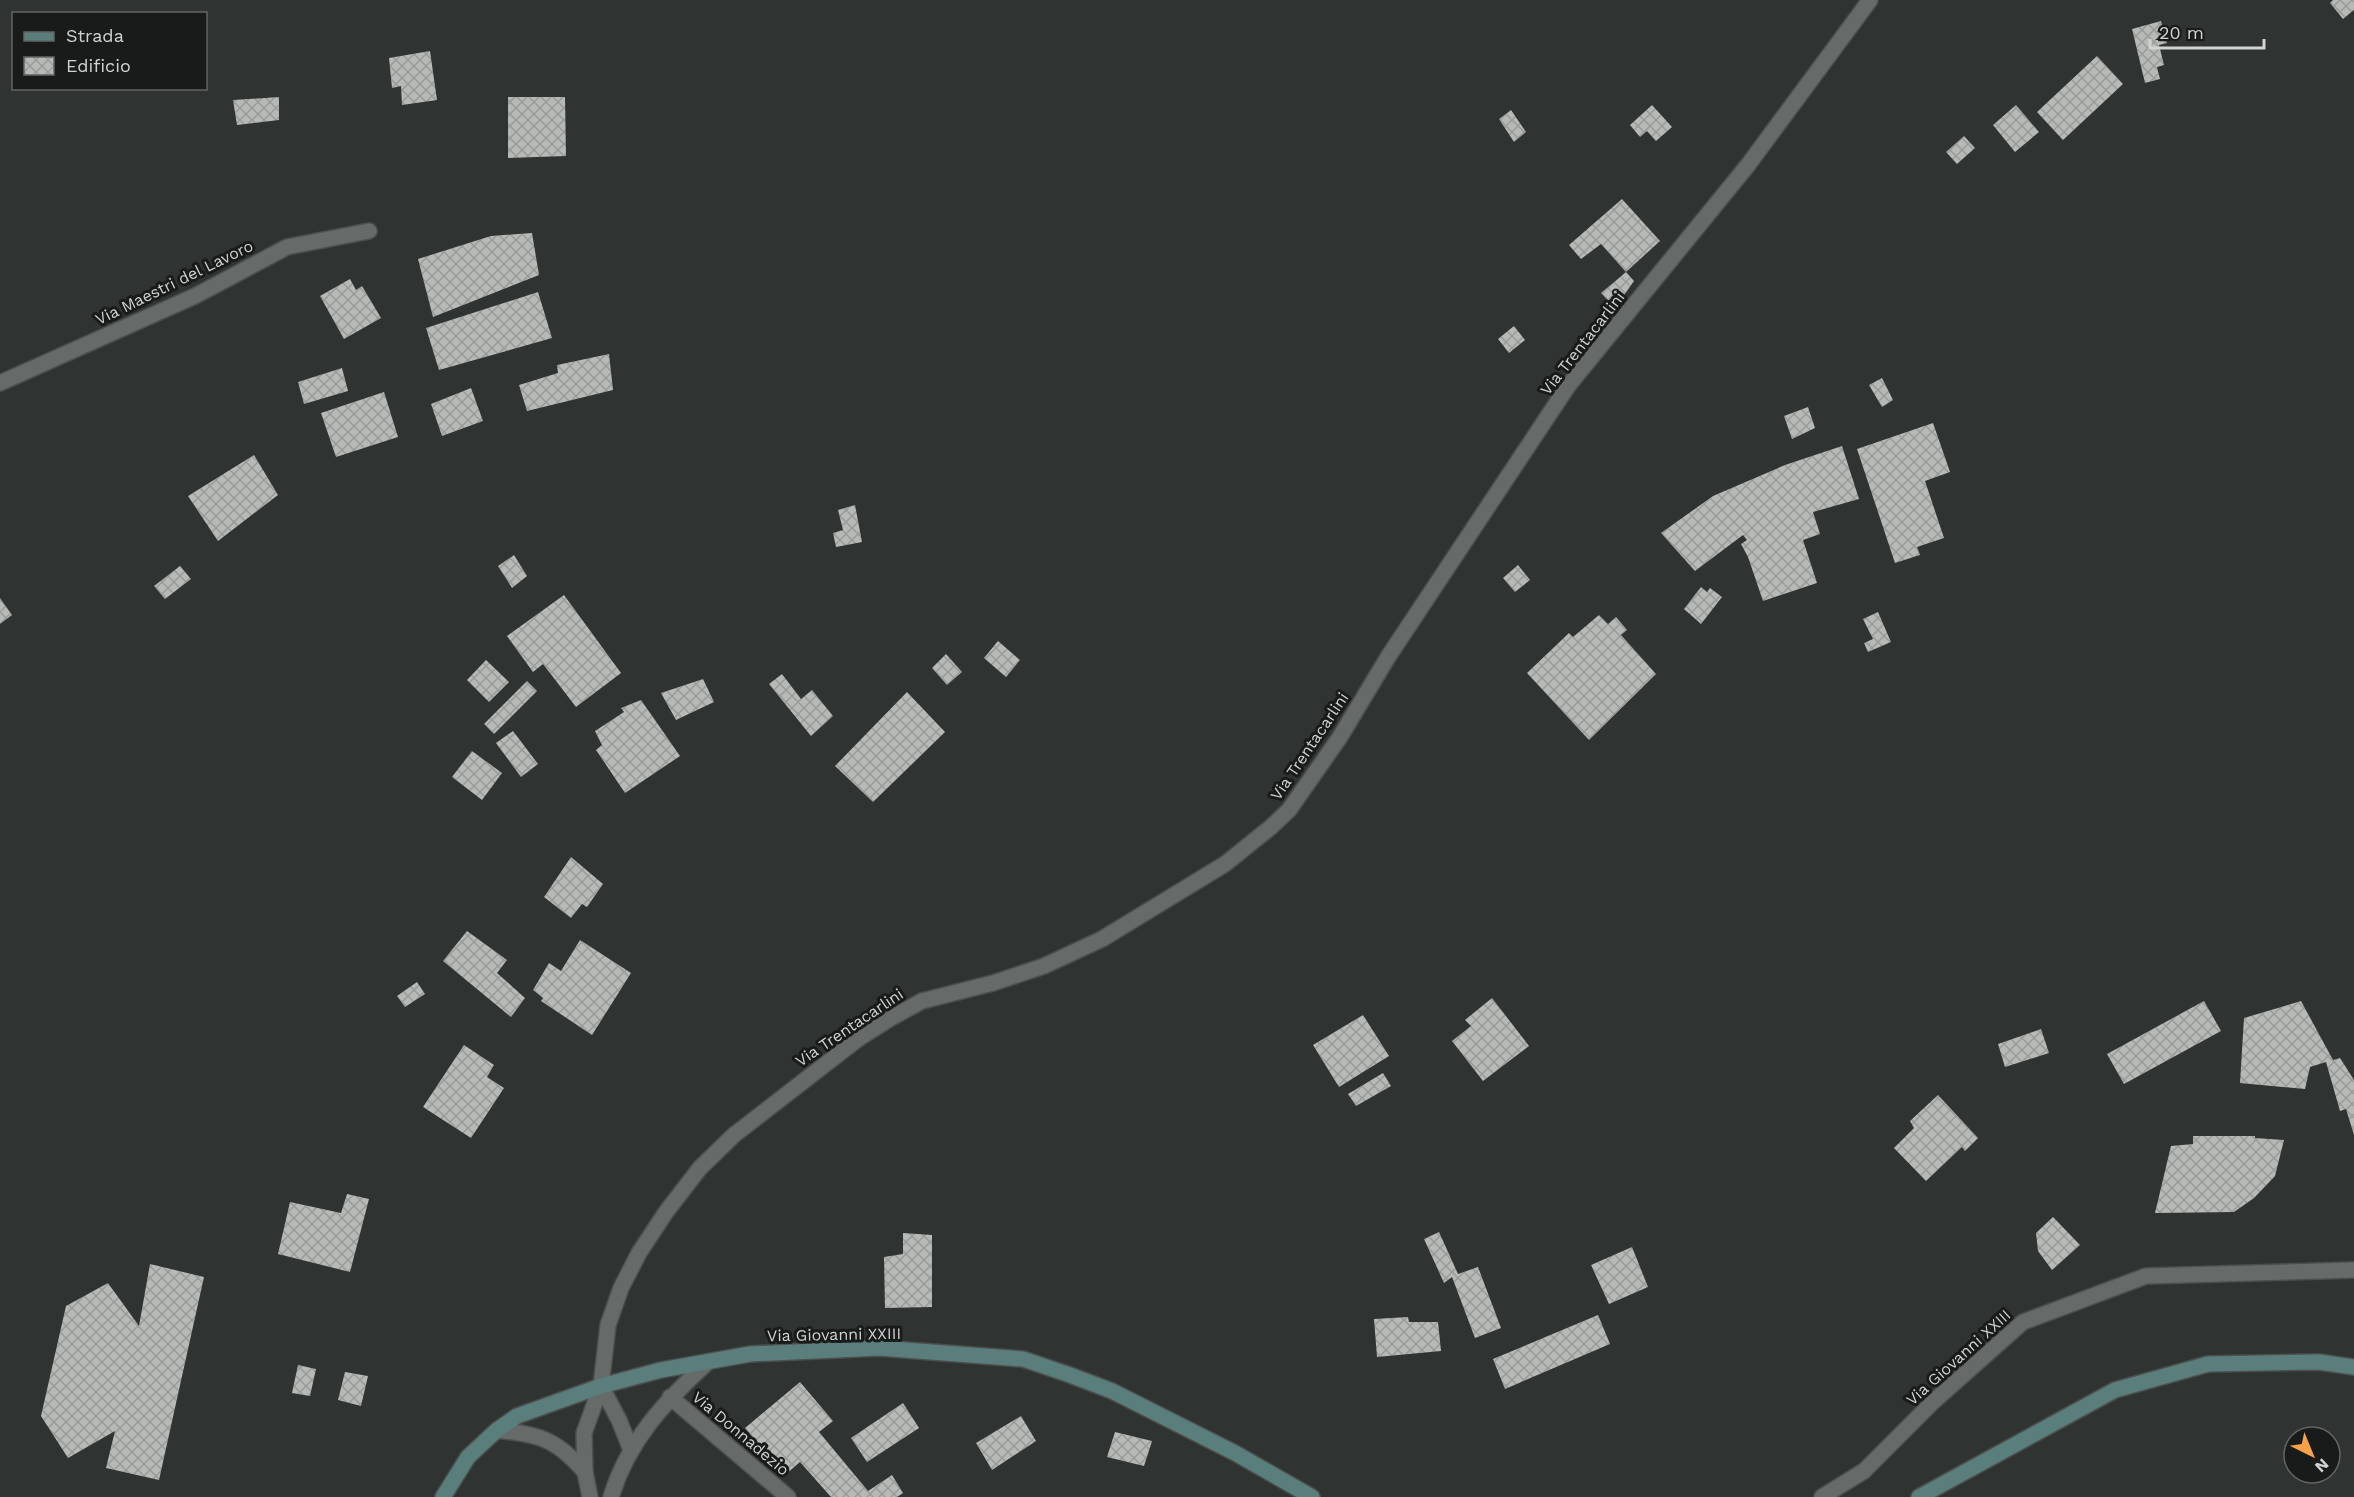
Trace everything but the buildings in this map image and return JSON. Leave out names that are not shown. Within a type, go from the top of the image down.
[{"type":"main road","name":"Via Giovanni XXIII","points":[[444,1497],[468,1457],[497,1430],[517,1416],[601,1386],[661,1370],[750,1354],[879,1348],[1023,1359],[1112,1391],[1235,1453],[1312,1497]]},
{"type":"main road","points":[[1919,1497],[2115,1390],[2208,1364],[2319,1362],[2354,1366]]},
{"type":"street","name":"Via Trentacarlini","points":[[590,1497],[585,1472],[584,1433],[601,1386],[608,1326],[621,1288],[639,1253],[666,1212],[700,1168],[734,1135],[831,1059],[891,1017],[922,1000],[1044,966],[1102,939],[1225,864],[1289,810],[1340,737],[1388,657],[1568,386],[1748,165],[1870,0]]},
{"type":"street","name":"Via Maestri del Lavoro","points":[[0,382],[195,296],[287,247],[369,231]]},
{"type":"street","name":"Via Giovanni XXIII","points":[[1822,1497],[1864,1471],[1934,1401],[2023,1322],[2146,1276],[2354,1270]]},
{"type":"street","points":[[611,1497],[618,1473],[641,1432],[670,1397],[708,1362]]},
{"type":"street","points":[[601,1386],[619,1420],[631,1450]]},
{"type":"street","name":"Via Donnadezio","points":[[670,1397],[789,1497]]},
{"type":"street","points":[[497,1430],[526,1433],[553,1442],[570,1455],[585,1472]]}]
